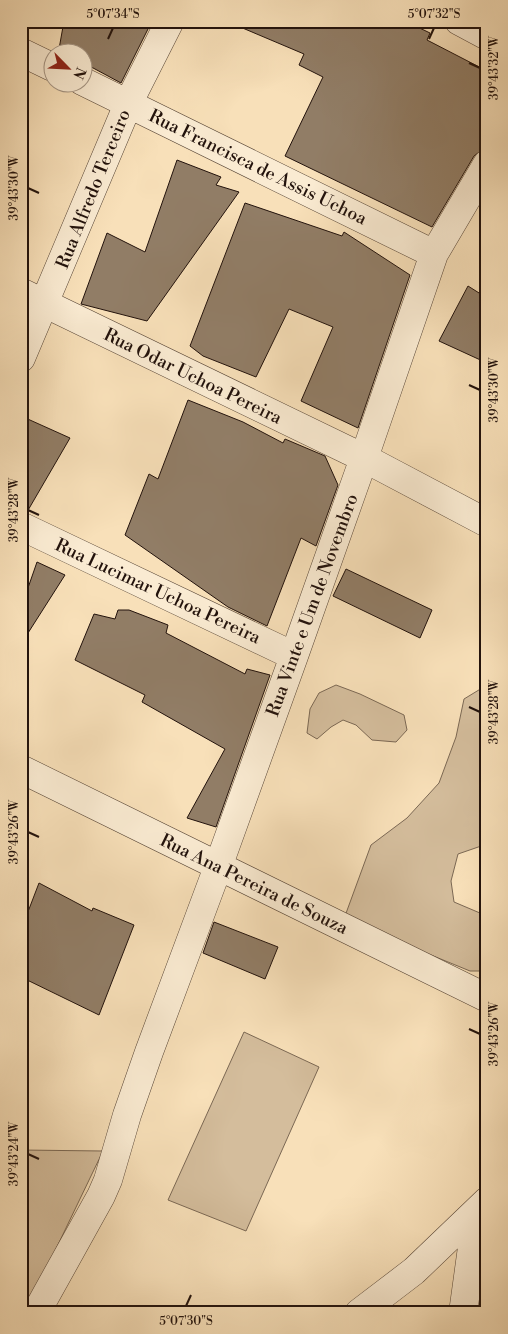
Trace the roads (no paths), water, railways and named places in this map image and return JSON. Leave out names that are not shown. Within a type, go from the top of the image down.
[{"type":"street","name":"Rua Alfredo Terceiro","points":[[21,358],[129,102],[170,21]]},
{"type":"street","points":[[459,21],[487,36]]},
{"type":"street","points":[[21,52],[42,62]]},
{"type":"street","name":"Rua Francisca de Assis Uchoa","points":[[92,85],[129,102],[434,254]]},
{"type":"street","name":"Rua Vinte e Um de Novembro","points":[[38,1313],[108,1180],[148,1052],[218,867],[294,656],[434,254],[487,164]]},
{"type":"street","name":"Rua Odar Uchoa Pereira","points":[[21,292],[364,458],[487,523]]},
{"type":"street","name":"Rua Lucimar Uchoa Pereira","points":[[21,526],[294,656]]},
{"type":"street","name":"Rua Ana Pereira de Souza","points":[[21,770],[487,998]]},
{"type":"street","points":[[358,1313],[414,1271],[482,1206]]},
{"type":"street","points":[[463,1313],[482,1206]]}]
